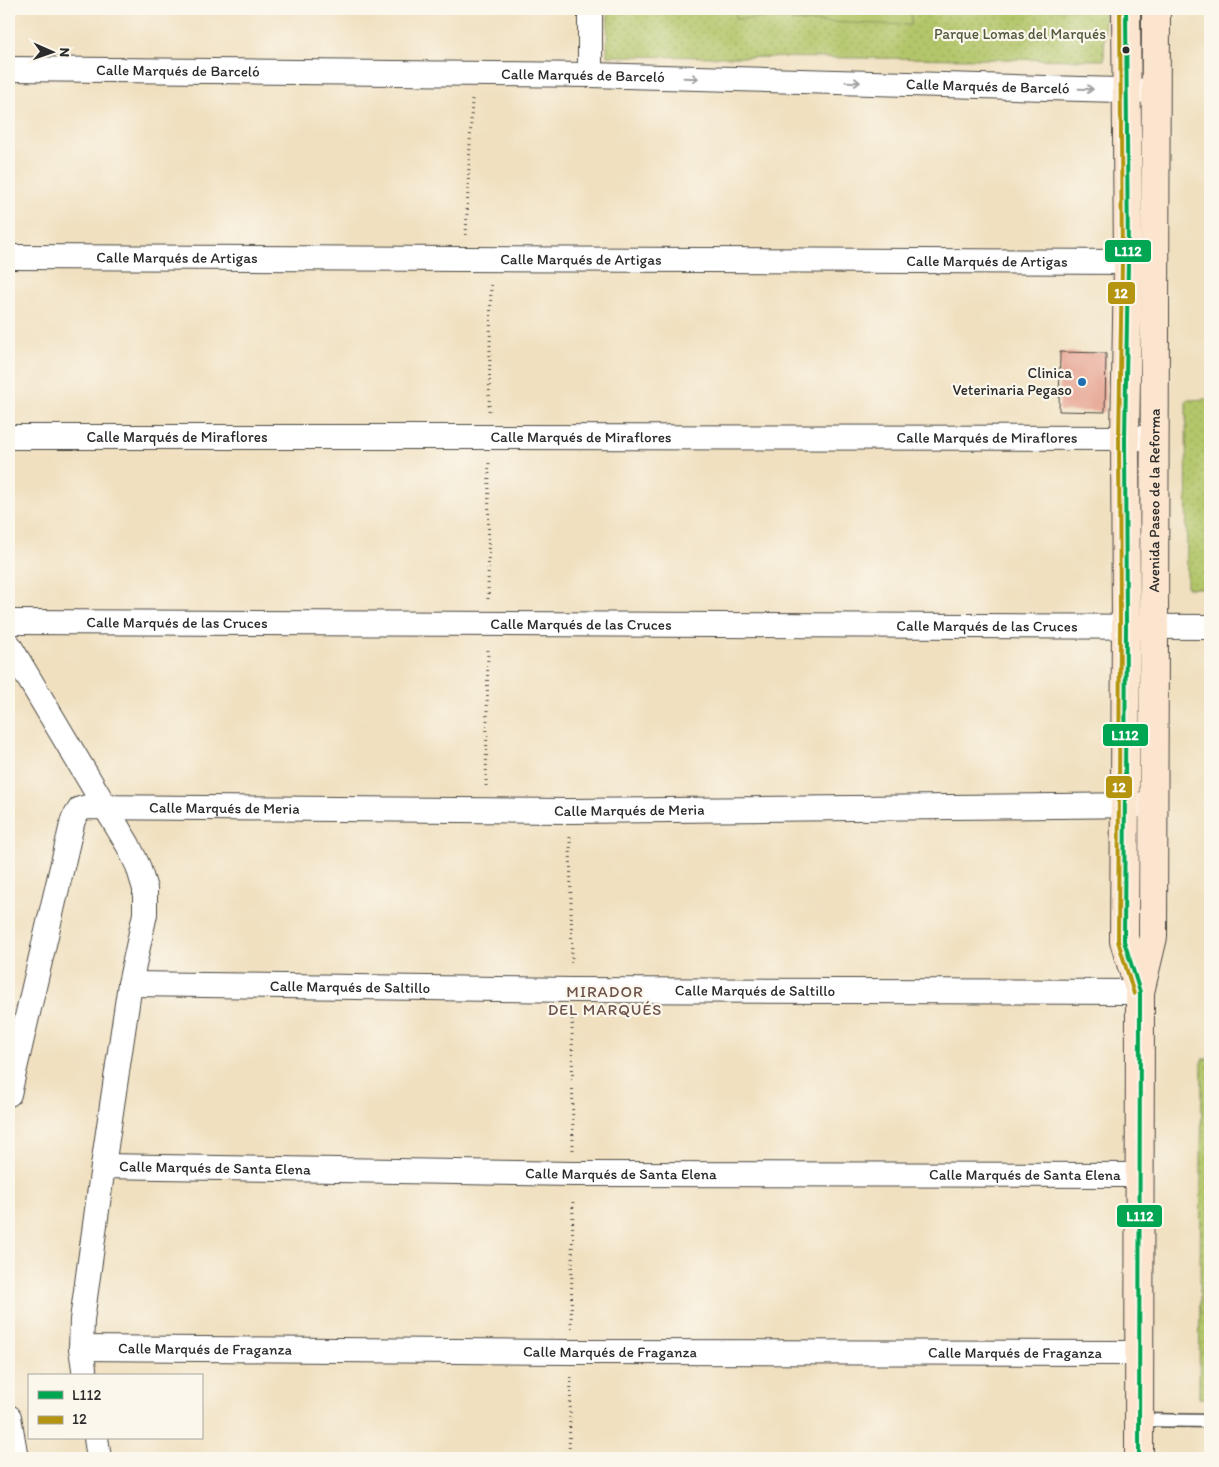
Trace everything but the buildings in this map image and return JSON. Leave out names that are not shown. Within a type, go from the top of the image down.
[{"type":"street","points":[[590,9],[590,75]]},
{"type":"street","name":"Avenida Paseo de la Reforma","points":[[1126,9],[1128,262],[1125,438],[1124,942],[1140,992]]},
{"type":"street","name":"Avenida Paseo de la Reforma","points":[[1139,1458],[1140,992],[1153,937],[1156,9]]},
{"type":"street","name":"Calle Marqués de Barceló","points":[[9,69],[590,75],[1155,91]]},
{"type":"street","name":"Calle Marqués de Artigas","points":[[9,257],[1155,262]]},
{"type":"street","name":"Calle Marqués de Miraflores","points":[[9,437],[1154,438]]},
{"type":"street","name":"Calle Marqués de las Cruces","points":[[9,622],[1210,626]]},
{"type":"street","points":[[9,646],[128,845],[138,866],[145,889],[145,914],[130,984],[82,1320],[81,1348],[85,1374]]},
{"type":"street","name":"Calle Marqués de Meria","points":[[9,1094],[73,820],[80,809],[87,807],[570,811],[1153,805]]},
{"type":"street","name":"Calle Marqués de Saltillo","points":[[130,984],[572,990],[1140,992]]},
{"type":"street","name":"Calle Marqués de Santa Elena","points":[[103,1166],[573,1174],[1139,1175]]},
{"type":"street","name":"Calle Marqués de Fraganza","points":[[81,1348],[571,1352],[1139,1353]]},
{"type":"street","points":[[9,1417],[16,1458]]},
{"type":"street","points":[[96,1440],[99,1458]]},
{"type":"lane","points":[[1139,1420],[1210,1421]]},
{"type":"path","points":[[466,260],[472,74]]},
{"type":"path","points":[[486,810],[492,260]]},
{"type":"path","points":[[569,1458],[573,1174],[570,811]]},
{"type":"green space","name":"Parque Lomas del Marqués","points":[[608,9],[1105,9],[1104,60],[607,56]]},
{"type":"green space","points":[[736,9],[790,9],[791,18],[736,19]]},
{"type":"green space","points":[[792,9],[912,9],[911,25],[791,21]]},
{"type":"green space","points":[[1210,399],[1210,588],[1187,588],[1186,400]]},
{"type":"green space","points":[[1202,1059],[1210,1059],[1210,1398],[1199,1398]]},
{"type":"transit line","name":"12","points":[[1120,9],[1122,262],[1119,438],[1118,941],[1134,994]]},
{"type":"transit line","name":"L112","points":[[1126,9],[1128,262],[1125,438],[1124,941],[1140,992],[1139,1458]]},
{"type":"place","name":"Clinica Veterinaria Pegaso","points":[[1082,382]]},
{"type":"district","name":"MIRADOR DEL MARQUÉS","points":[[605,1000]]}]
